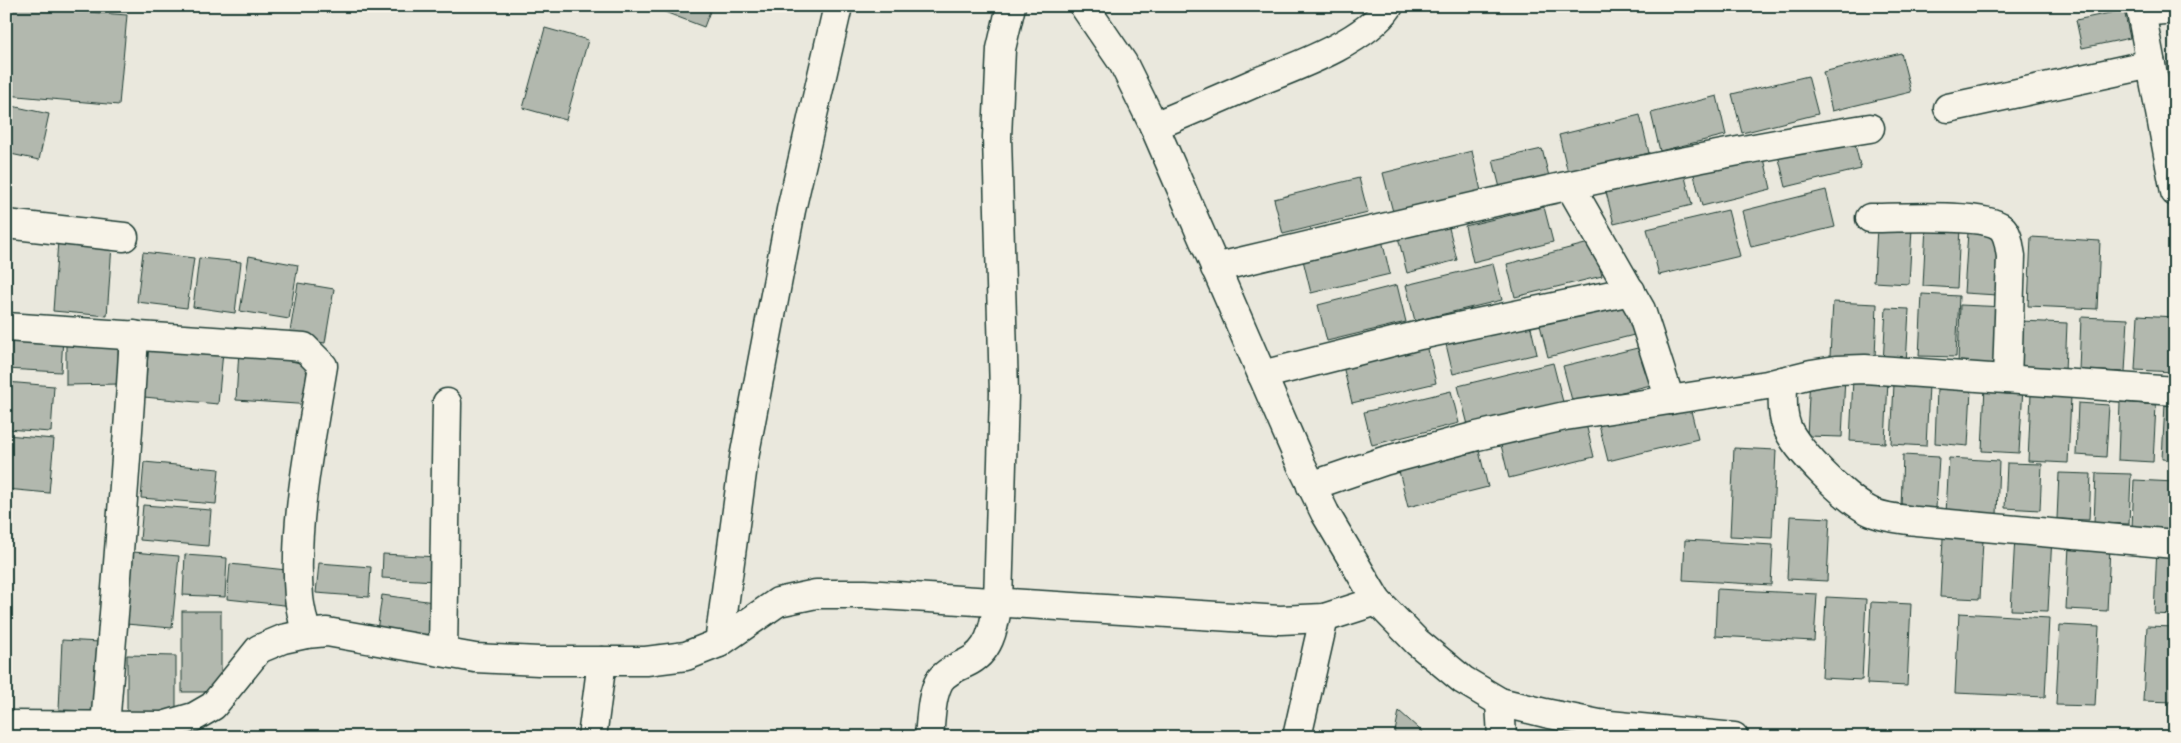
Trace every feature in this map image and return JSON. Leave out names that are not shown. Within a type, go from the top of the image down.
[{"type":"street","points":[[719,643],[744,458],[791,210],[838,6]]},
{"type":"street","points":[[929,737],[936,691],[941,679],[953,669],[972,661],[986,648],[993,628],[998,602],[1004,394],[997,137],[1001,49],[1011,6]]},
{"type":"street","points":[[1084,6],[1123,63],[1154,126],[1312,486],[1325,513],[1377,601],[1417,642],[1463,680],[1500,702],[1599,724],[1734,737]]},
{"type":"street","points":[[1154,126],[1301,64],[1357,36],[1385,13],[1389,6]]},
{"type":"street","points":[[2175,9],[2141,9],[2175,192]]},
{"type":"street","points":[[1948,108],[2151,64]]},
{"type":"street","points":[[1215,268],[1570,186],[1776,143],[1870,128]]},
{"type":"street","points":[[1570,186],[1641,310],[1670,400]]},
{"type":"street","points":[[1870,218],[1979,219],[2001,227],[2008,240],[2011,256],[2007,379]]},
{"type":"street","points":[[6,224],[124,237]]},
{"type":"street","points":[[1262,375],[1420,335],[1631,291]]},
{"type":"street","points":[[6,327],[304,347],[323,366],[303,497],[299,555],[299,598],[306,634]]},
{"type":"street","points":[[105,727],[126,474],[134,335]]},
{"type":"street","points":[[1312,486],[1384,460],[1565,416],[1775,383],[1836,370],[1865,370],[2175,391]]},
{"type":"street","points":[[1775,383],[1786,426],[1794,441],[1837,487],[1859,506],[1873,513],[1916,521],[2175,544]]},
{"type":"street","points":[[443,652],[447,403]]},
{"type":"street","points":[[6,725],[163,726],[194,717],[212,706],[260,649],[283,639],[327,632],[493,659],[646,661],[686,656],[719,643],[778,602],[816,594],[866,594],[1280,620],[1324,618],[1377,601]]},
{"type":"street","points":[[1297,737],[1324,618]]},
{"type":"street","points":[[592,737],[602,661]]},
{"type":"street","points":[[1500,702],[1502,737]]},
{"type":"building","points":[[10,6],[127,15],[119,105],[6,95],[6,50]]},
{"type":"building","points":[[649,6],[712,6],[704,27]]},
{"type":"building","points":[[2124,10],[2130,38],[2082,48],[2076,20]]},
{"type":"building","points":[[545,28],[588,40],[566,120],[523,108]]},
{"type":"building","points":[[1901,53],[1911,92],[1832,111],[1823,72]]},
{"type":"building","points":[[1808,76],[1818,114],[1742,133],[1732,94]]},
{"type":"building","points":[[1717,96],[1726,135],[1660,151],[1651,113]]},
{"type":"building","points":[[12,106],[49,114],[39,160],[6,153],[6,129]]},
{"type":"building","points":[[1640,115],[1649,153],[1568,173],[1559,135]]},
{"type":"building","points":[[1853,137],[1861,169],[1786,187],[1778,155]]},
{"type":"building","points":[[1542,149],[1552,188],[1503,200],[1493,160]]},
{"type":"building","points":[[1472,151],[1481,191],[1393,212],[1383,173]]},
{"type":"building","points":[[1763,154],[1771,189],[1702,206],[1693,171]]},
{"type":"building","points":[[1684,173],[1692,205],[1614,224],[1606,192]]},
{"type":"building","points":[[1359,178],[1368,213],[1283,234],[1274,199]]},
{"type":"building","points":[[1826,190],[1835,227],[1751,247],[1742,211]]},
{"type":"building","points":[[1544,207],[1553,242],[1473,262],[1465,226]]},
{"type":"building","points":[[1728,210],[1740,256],[1659,275],[1647,229]]},
{"type":"building","points":[[1448,224],[1457,260],[1407,273],[1398,237]]},
{"type":"building","points":[[1926,225],[1960,227],[1957,288],[1923,286]]},
{"type":"building","points":[[1877,227],[1912,228],[1909,284],[1874,282]]},
{"type":"building","points":[[1968,232],[2000,234],[1997,295],[1964,293]]},
{"type":"building","points":[[2031,237],[2100,241],[2097,309],[2028,306]]},
{"type":"building","points":[[1382,240],[1390,274],[1311,293],[1303,260]]},
{"type":"building","points":[[58,241],[112,245],[107,316],[53,311]]},
{"type":"building","points":[[1593,242],[1602,276],[1515,297],[1507,264]]},
{"type":"building","points":[[143,252],[194,258],[187,308],[137,302]]},
{"type":"building","points":[[249,256],[298,265],[289,319],[240,311]]},
{"type":"building","points":[[199,258],[241,262],[235,313],[193,307]]},
{"type":"building","points":[[1493,264],[1502,300],[1415,321],[1406,285]]},
{"type":"building","points":[[298,283],[334,289],[325,343],[289,338]]},
{"type":"building","points":[[1397,285],[1406,322],[1327,341],[1318,305]]},
{"type":"building","points":[[1922,294],[1959,296],[1956,357],[1919,356]]},
{"type":"building","points":[[1833,302],[1877,304],[1875,358],[1830,356]]},
{"type":"building","points":[[1627,304],[1634,335],[1548,357],[1540,325]]},
{"type":"building","points":[[1960,305],[2006,307],[2003,366],[1958,364]]},
{"type":"building","points":[[1886,308],[1909,309],[1906,365],[1883,364]]},
{"type":"building","points":[[2138,315],[2175,317],[2175,372],[2135,370]]},
{"type":"building","points":[[2081,317],[2128,319],[2125,372],[2079,370]]},
{"type":"building","points":[[1529,319],[1537,354],[1453,374],[1445,340]]},
{"type":"building","points":[[2021,321],[2067,323],[2065,372],[2018,370]]},
{"type":"building","points":[[6,334],[63,337],[61,372],[6,369]]},
{"type":"building","points":[[66,343],[118,344],[119,384],[66,385]]},
{"type":"building","points":[[149,345],[223,352],[218,404],[144,397]]},
{"type":"building","points":[[1427,345],[1436,383],[1352,403],[1343,366]]},
{"type":"building","points":[[1650,345],[1659,383],[1573,404],[1563,366]]},
{"type":"building","points":[[239,350],[305,364],[312,405],[236,400]]},
{"type":"building","points":[[1553,363],[1563,402],[1468,425],[1458,386]]},
{"type":"building","points":[[1810,375],[1845,377],[1842,437],[1807,436]]},
{"type":"building","points":[[1853,379],[1888,380],[1885,443],[1850,441]]},
{"type":"building","points":[[6,382],[54,386],[51,432],[6,429]]},
{"type":"building","points":[[1894,384],[1929,385],[1926,446],[1891,444]]},
{"type":"building","points":[[1985,386],[2023,388],[2019,453],[1982,451]]},
{"type":"building","points":[[1937,389],[1971,390],[1968,446],[1935,443]]},
{"type":"building","points":[[1451,391],[1459,423],[1372,445],[1364,412]]},
{"type":"building","points":[[2031,394],[2071,396],[2068,463],[2028,461]]},
{"type":"building","points":[[1688,399],[1698,439],[1608,461],[1598,421]]},
{"type":"building","points":[[2120,402],[2156,405],[2153,462],[2118,460]]},
{"type":"building","points":[[2078,403],[2109,405],[2106,457],[2076,455]]},
{"type":"building","points":[[2165,404],[2175,404],[2175,460],[2162,459]]},
{"type":"building","points":[[1586,424],[1594,457],[1509,478],[1501,445]]},
{"type":"building","points":[[6,435],[54,439],[49,493],[6,489]]},
{"type":"building","points":[[1734,448],[1776,450],[1772,538],[1730,536]]},
{"type":"building","points":[[1479,451],[1488,487],[1408,507],[1399,471]]},
{"type":"building","points":[[1903,455],[1939,457],[1936,508],[1901,506]]},
{"type":"building","points":[[1949,458],[1999,461],[1997,515],[1946,513]]},
{"type":"building","points":[[144,462],[219,469],[216,504],[141,498]]},
{"type":"building","points":[[2007,463],[2042,464],[2040,510],[2005,508]]},
{"type":"building","points":[[2059,473],[2091,474],[2089,520],[2057,519]]},
{"type":"building","points":[[2096,473],[2131,474],[2129,524],[2094,523]]},
{"type":"building","points":[[2134,480],[2175,482],[2175,530],[2132,528]]},
{"type":"building","points":[[143,505],[211,510],[208,546],[140,540]]},
{"type":"building","points":[[1790,516],[1830,518],[1827,581],[1787,579]]},
{"type":"building","points":[[2015,536],[2052,537],[2048,611],[2011,610]]},
{"type":"building","points":[[1943,538],[1983,540],[1980,599],[1940,597]]},
{"type":"building","points":[[1685,540],[1773,545],[1771,585],[1683,580]]},
{"type":"building","points":[[2069,545],[2110,547],[2107,611],[2066,609]]},
{"type":"building","points":[[2157,546],[2175,547],[2175,615],[2154,614]]},
{"type":"building","points":[[133,552],[179,556],[172,628],[126,624]]},
{"type":"building","points":[[383,554],[438,557],[436,581],[382,578]]},
{"type":"building","points":[[185,555],[227,558],[225,597],[183,595]]},
{"type":"building","points":[[319,563],[371,567],[369,597],[316,593]]},
{"type":"building","points":[[230,564],[296,571],[293,606],[227,599]]},
{"type":"building","points":[[1717,589],[1817,594],[1814,641],[1715,636]]},
{"type":"building","points":[[382,595],[434,602],[429,638],[377,631]]},
{"type":"building","points":[[1826,597],[1866,599],[1862,680],[1822,678]]},
{"type":"building","points":[[1871,602],[1911,604],[1907,686],[1867,684]]},
{"type":"building","points":[[182,611],[221,611],[221,692],[182,692]]},
{"type":"building","points":[[1959,613],[2049,618],[2045,697],[1955,693]]},
{"type":"building","points":[[2060,625],[2099,627],[2095,706],[2056,705]]},
{"type":"building","points":[[2147,626],[2175,627],[2175,702],[2143,701]]},
{"type":"building","points":[[62,640],[100,642],[97,711],[59,710]]},
{"type":"building","points":[[127,655],[176,656],[176,721],[127,721]]},
{"type":"building","points":[[1399,711],[1428,737],[1394,737]]}]
